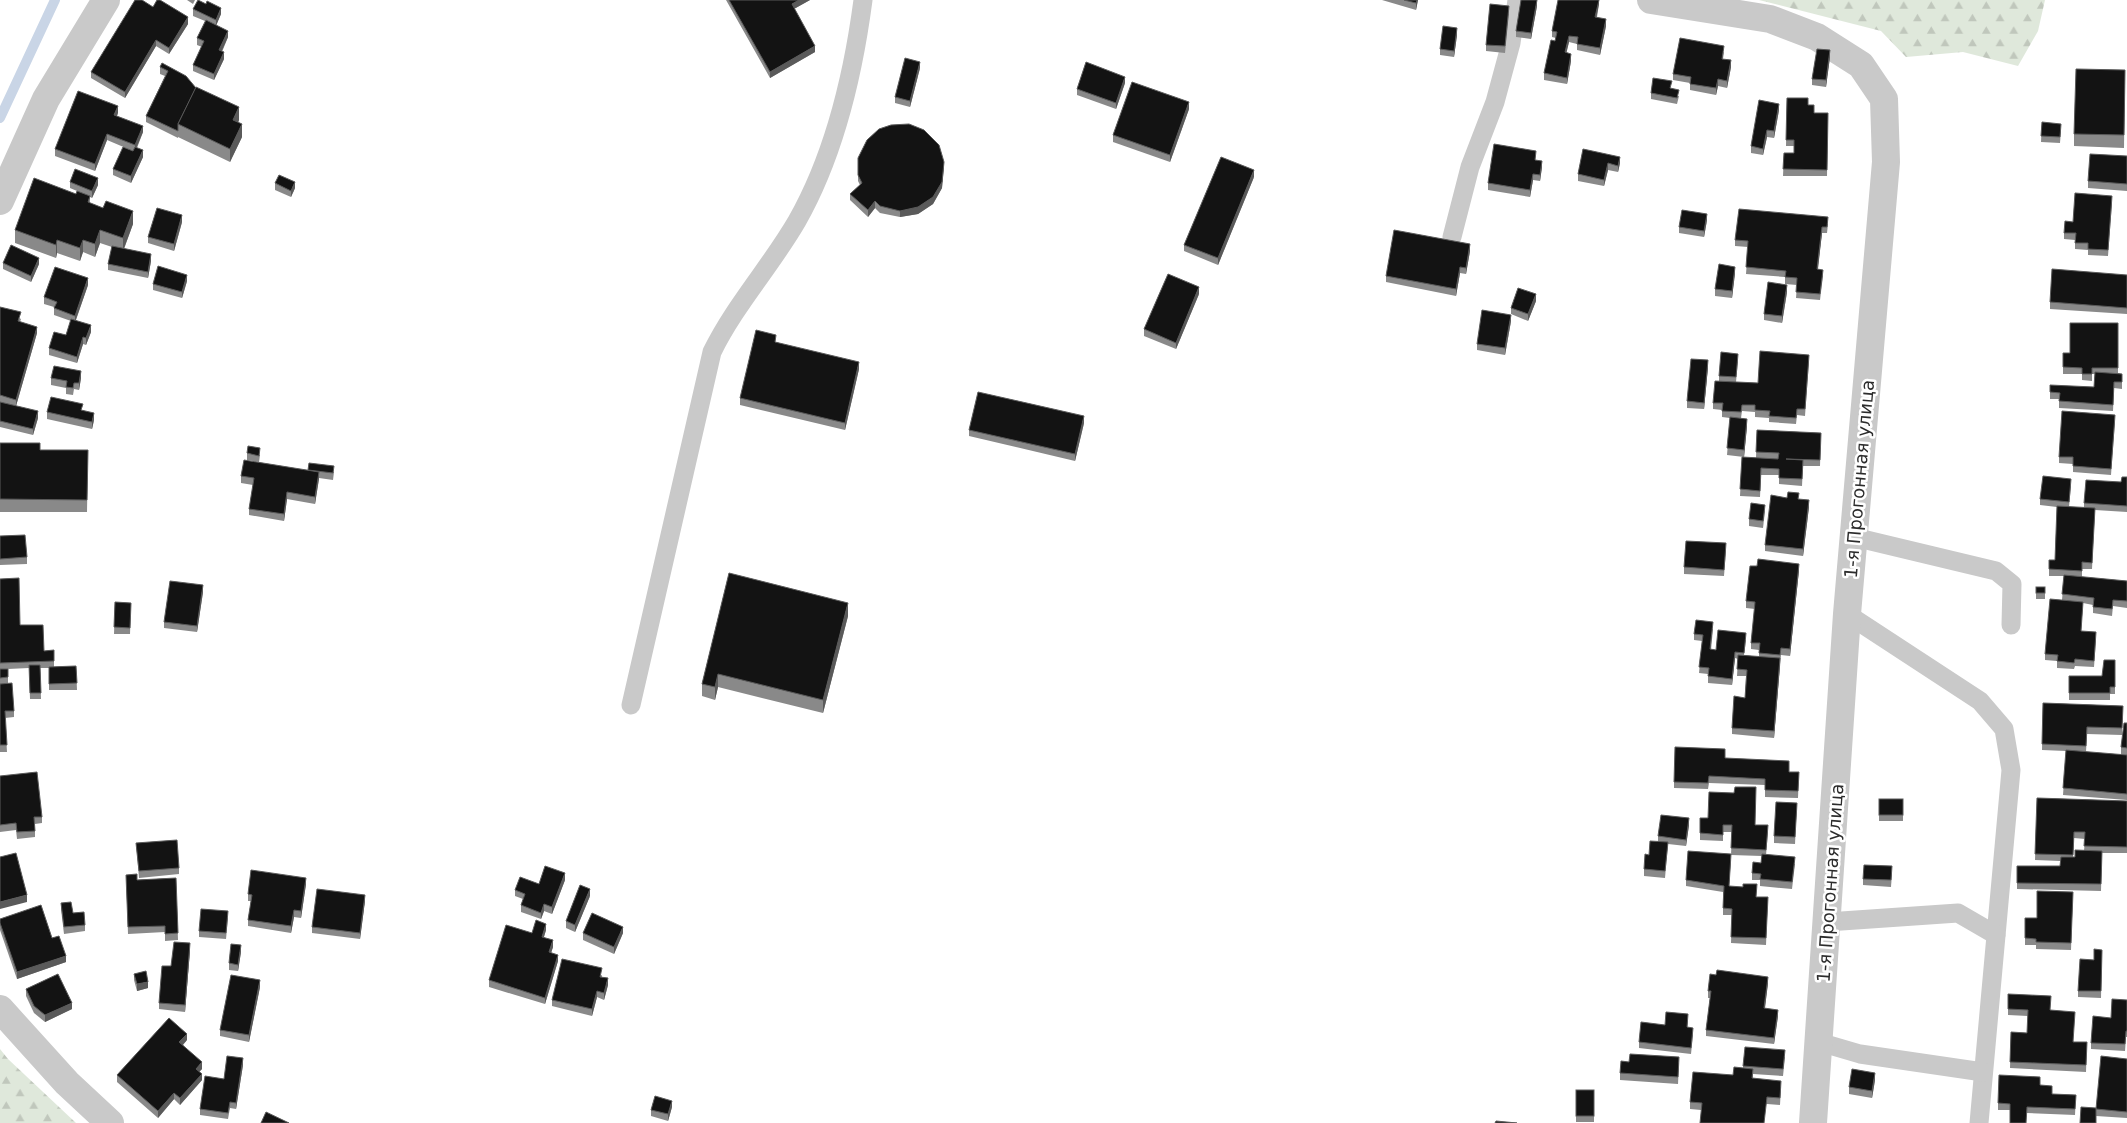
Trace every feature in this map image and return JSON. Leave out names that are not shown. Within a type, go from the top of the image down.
[{"type":"street","points":[[0,201],[46,99],[106,0]]},
{"type":"street","name":"1-я Прогонная улица","points":[[1651,0],[1770,19],[1817,37],[1861,65],[1884,100],[1886,162],[1847,614],[1813,1123]]},
{"type":"street","points":[[0,1009],[68,1083],[110,1123]]},
{"type":"lane","points":[[631,705],[712,352],[726,323],[796,222],[823,168],[841,115],[863,0]]},
{"type":"lane","points":[[1452,237],[1470,167],[1495,102],[1510,43],[1517,0]]},
{"type":"lane","points":[[1854,537],[1996,571],[2012,584],[2011,625]]},
{"type":"lane","points":[[1847,614],[1980,701],[2004,729],[2011,770],[1978,1123]]},
{"type":"lane","points":[[1827,922],[1958,913],[1996,934]]},
{"type":"lane","points":[[1819,1042],[1860,1054],[1983,1072]]},
{"type":"green space","points":[[1759,0],[2045,0],[2038,31],[2018,66],[1963,52],[1906,57],[1881,31]]},
{"type":"green space","points":[[0,1049],[8,1059],[76,1123],[0,1123]]},
{"type":"building","points":[[135,0],[142,0],[153,7],[157,0],[160,0],[188,17],[169,48],[156,40],[125,92],[91,72]]},
{"type":"building","points":[[198,0],[206,4],[207,1],[221,8],[216,20],[193,9]]},
{"type":"building","points":[[729,0],[799,0],[792,4],[815,46],[770,72]]},
{"type":"building","points":[[1404,0],[1417,0],[1416,3]]},
{"type":"building","points":[[1521,0],[1537,0],[1531,33],[1516,31]]},
{"type":"building","points":[[1558,0],[1599,0],[1595,17],[1606,19],[1600,48],[1577,44],[1578,37],[1569,36],[1565,52],[1571,54],[1567,78],[1544,73],[1551,40],[1555,41],[1557,32],[1552,31]]},
{"type":"building","points":[[1490,4],[1509,6],[1505,46],[1486,45]]},
{"type":"building","points":[[206,20],[228,31],[219,50],[224,52],[214,74],[193,65],[204,41],[197,38]]},
{"type":"building","points":[[1443,26],[1457,28],[1454,51],[1440,49]]},
{"type":"building","points":[[1680,38],[1724,46],[1722,59],[1731,60],[1727,81],[1718,79],[1716,88],[1690,84],[1691,77],[1673,74]]},
{"type":"building","points":[[1817,49],[1830,50],[1826,80],[1812,79]]},
{"type":"building","points":[[905,58],[920,62],[910,101],[895,97]]},
{"type":"building","points":[[1086,62],[1125,77],[1116,103],[1077,89]]},
{"type":"building","points":[[162,63],[186,76],[196,88],[178,124],[178,131],[146,116],[168,71],[160,67]]},
{"type":"building","points":[[2076,69],[2125,70],[2124,135],[2074,134]]},
{"type":"building","points":[[1653,78],[1672,81],[1670,88],[1679,90],[1677,98],[1651,93]]},
{"type":"building","points":[[1132,82],[1189,102],[1170,155],[1113,135]]},
{"type":"building","points":[[196,87],[239,107],[233,120],[242,124],[230,149],[178,124]]},
{"type":"building","points":[[78,91],[118,106],[114,115],[143,126],[135,145],[107,134],[95,164],[55,149]]},
{"type":"building","points":[[1787,98],[1808,98],[1808,105],[1814,105],[1814,113],[1828,113],[1827,170],[1783,169],[1784,153],[1794,153],[1794,140],[1786,140]]},
{"type":"building","points":[[1759,100],[1779,104],[1774,131],[1767,130],[1763,149],[1751,146]]},
{"type":"building","points":[[2042,122],[2061,124],[2060,137],[2041,136]]},
{"type":"building","points":[[909,124],[924,130],[939,145],[944,162],[942,182],[933,197],[918,207],[900,211],[880,206],[875,201],[868,210],[850,194],[862,183],[858,175],[858,158],[867,140],[879,129],[891,125]]},
{"type":"building","points":[[1494,144],[1536,151],[1535,160],[1542,161],[1540,175],[1533,174],[1530,190],[1488,183]]},
{"type":"building","points":[[123,147],[133,151],[135,147],[143,150],[131,176],[113,169]]},
{"type":"building","points":[[1583,149],[1620,157],[1618,166],[1608,163],[1604,180],[1578,174]]},
{"type":"building","points":[[2090,154],[2127,156],[2127,184],[2088,181]]},
{"type":"building","points":[[1221,157],[1254,170],[1218,258],[1184,245]]},
{"type":"building","points":[[75,169],[98,178],[92,191],[70,182]]},
{"type":"building","points":[[279,175],[295,182],[291,191],[275,183]]},
{"type":"building","points":[[34,178],[76,194],[77,191],[90,196],[88,202],[103,208],[106,201],[133,211],[123,238],[100,230],[95,244],[83,240],[80,248],[57,240],[56,245],[15,230]]},
{"type":"building","points":[[2075,193],[2112,196],[2108,250],[2088,249],[2088,243],[2075,243],[2076,233],[2064,233],[2065,221],[2073,222]]},
{"type":"building","points":[[157,208],[182,215],[174,244],[148,237]]},
{"type":"building","points":[[1739,209],[1828,217],[1827,227],[1822,227],[1817,269],[1823,270],[1820,294],[1796,292],[1797,278],[1785,277],[1786,271],[1746,267],[1748,241],[1735,240]]},
{"type":"building","points":[[1682,210],[1707,214],[1704,231],[1679,227]]},
{"type":"building","points":[[1394,230],[1470,244],[1466,268],[1460,267],[1456,289],[1386,276]]},
{"type":"building","points":[[11,245],[39,258],[31,276],[3,263]]},
{"type":"building","points":[[112,246],[151,254],[148,272],[108,264]]},
{"type":"building","points":[[1719,264],[1735,267],[1732,291],[1715,289]]},
{"type":"building","points":[[158,266],[187,275],[182,292],[153,284]]},
{"type":"building","points":[[55,267],[88,278],[75,316],[54,308],[57,302],[44,297]]},
{"type":"building","points":[[2052,269],[2127,275],[2127,308],[2050,302]]},
{"type":"building","points":[[1168,274],[1199,287],[1176,343],[1144,329]]},
{"type":"building","points":[[1768,282],[1787,285],[1782,316],[1764,314]]},
{"type":"building","points":[[1518,288],[1536,294],[1528,314],[1511,308]]},
{"type":"building","points":[[0,307],[21,312],[18,321],[37,327],[16,400],[0,395]]},
{"type":"building","points":[[1482,310],[1511,315],[1505,348],[1477,344]]},
{"type":"building","points":[[71,319],[91,325],[86,338],[83,337],[77,357],[49,348],[54,332],[66,335]]},
{"type":"building","points":[[2070,323],[2118,323],[2118,368],[2092,368],[2092,374],[2082,374],[2082,368],[2063,367],[2063,353],[2070,353]]},
{"type":"building","points":[[756,330],[776,335],[775,342],[859,362],[845,423],[740,398]]},
{"type":"building","points":[[1760,351],[1809,355],[1805,409],[1797,409],[1796,418],[1769,416],[1770,411],[1755,410],[1755,405],[1742,405],[1741,412],[1722,411],[1723,403],[1713,403],[1715,381],[1758,383]]},
{"type":"building","points":[[1721,352],[1738,354],[1736,377],[1719,376]]},
{"type":"building","points":[[1691,359],[1708,360],[1704,403],[1687,401]]},
{"type":"building","points":[[54,366],[81,371],[79,383],[74,383],[73,388],[66,387],[67,381],[51,378]]},
{"type":"building","points":[[2095,372],[2122,374],[2122,382],[2114,382],[2113,405],[2059,401],[2060,393],[2050,392],[2050,385],[2094,387]]},
{"type":"building","points":[[978,392],[1084,416],[1075,454],[969,430]]},
{"type":"building","points":[[51,397],[83,404],[81,410],[94,413],[92,422],[47,412]]},
{"type":"building","points":[[0,402],[38,411],[33,429],[0,421]]},
{"type":"building","points":[[2062,411],[2115,415],[2111,469],[2073,466],[2073,457],[2059,457]]},
{"type":"building","points":[[1730,417],[1747,419],[1744,450],[1727,448]]},
{"type":"building","points":[[1757,430],[1821,433],[1820,460],[1786,459],[1803,460],[1802,479],[1779,478],[1779,469],[1761,468],[1760,491],[1740,489],[1742,457],[1778,459],[1779,453],[1756,452]]},
{"type":"building","points":[[0,443],[40,443],[40,450],[88,450],[87,500],[0,499]]},
{"type":"building","points":[[248,446],[260,448],[259,456],[247,453]]},
{"type":"building","points":[[244,460],[319,472],[315,497],[287,492],[284,514],[249,509],[254,478],[241,476]]},
{"type":"building","points":[[309,463],[334,466],[333,473],[308,470]]},
{"type":"building","points":[[2043,476],[2071,479],[2069,502],[2040,499]]},
{"type":"building","points":[[2122,477],[2127,477],[2127,506],[2084,503],[2086,480],[2121,482]]},
{"type":"building","points":[[1788,492],[1799,493],[1798,499],[1809,500],[1803,549],[1765,545],[1771,495],[1787,498]]},
{"type":"building","points":[[1751,503],[1765,505],[1763,521],[1749,519]]},
{"type":"building","points":[[2057,506],[2095,508],[2092,563],[2082,562],[2082,571],[2049,569],[2049,560],[2055,560]]},
{"type":"building","points":[[25,535],[27,557],[0,559],[0,536]]},
{"type":"building","points":[[1686,541],[1726,543],[1724,570],[1684,567]]},
{"type":"building","points":[[1758,559],[1799,564],[1790,649],[1781,648],[1780,655],[1759,653],[1760,643],[1751,643],[1755,602],[1746,601],[1750,566],[1757,566]]},
{"type":"building","points":[[729,573],[848,603],[823,700],[718,674],[715,687],[702,684]]},
{"type":"building","points":[[2064,575],[2127,581],[2127,601],[2113,600],[2112,609],[2093,607],[2094,598],[2062,594]]},
{"type":"building","points":[[19,578],[20,625],[43,625],[44,651],[54,650],[54,661],[0,663],[0,579]]},
{"type":"building","points":[[170,581],[203,585],[197,626],[164,622]]},
{"type":"building","points":[[2036,587],[2045,587],[2045,593],[2036,593]]},
{"type":"building","points":[[2050,599],[2083,602],[2081,631],[2096,632],[2094,661],[2075,659],[2074,663],[2057,661],[2058,655],[2045,654]]},
{"type":"building","points":[[115,602],[131,603],[130,628],[114,627]]},
{"type":"building","points":[[1696,620],[1713,622],[1710,649],[1716,650],[1718,630],[1746,633],[1744,653],[1735,652],[1732,679],[1708,676],[1709,668],[1699,667],[1703,635],[1694,634]]},
{"type":"building","points":[[1738,655],[1780,658],[1774,731],[1732,728],[1734,696],[1745,698],[1747,670],[1737,669]]},
{"type":"building","points":[[2104,660],[2115,660],[2115,687],[2110,687],[2110,693],[2069,693],[2069,676],[2102,676]]},
{"type":"building","points":[[29,665],[40,665],[41,693],[30,693]]},
{"type":"building","points":[[76,666],[77,683],[49,684],[49,667]]},
{"type":"building","points":[[0,669],[8,669],[8,677],[0,678]]},
{"type":"building","points":[[12,683],[14,711],[5,711],[7,745],[0,745],[0,684]]},
{"type":"building","points":[[2043,703],[2123,706],[2122,728],[2087,727],[2086,746],[2042,744]]},
{"type":"building","points":[[2124,723],[2127,723],[2127,748],[2121,747]]},
{"type":"building","points":[[1675,747],[1725,749],[1725,758],[1789,761],[1789,772],[1799,772],[1798,791],[1765,790],[1765,779],[1709,776],[1708,783],[1674,782]]},
{"type":"building","points":[[2066,750],[2127,755],[2127,794],[2063,788]]},
{"type":"building","points":[[37,772],[42,817],[34,817],[35,831],[17,832],[16,823],[0,825],[0,776]]},
{"type":"building","points":[[1735,787],[1756,787],[1755,825],[1768,825],[1766,850],[1731,848],[1732,825],[1723,825],[1723,835],[1700,833],[1700,818],[1708,818],[1709,792],[1734,793]]},
{"type":"building","points":[[2037,798],[2127,801],[2127,847],[2084,846],[2085,832],[2074,832],[2073,855],[2035,854]]},
{"type":"building","points":[[1879,799],[1903,799],[1903,815],[1879,815]]},
{"type":"building","points":[[1776,802],[1797,803],[1795,837],[1774,836]]},
{"type":"building","points":[[1661,815],[1689,818],[1686,840],[1658,836]]},
{"type":"building","points":[[177,840],[179,868],[139,871],[136,843]]},
{"type":"building","points":[[1650,841],[1668,842],[1665,871],[1644,869],[1645,854],[1649,855]]},
{"type":"building","points":[[2075,850],[2102,851],[2101,884],[2017,883],[2017,866],[2060,866],[2061,857],[2075,857]]},
{"type":"building","points":[[1688,851],[1731,854],[1729,886],[1743,887],[1743,884],[1757,884],[1756,897],[1768,897],[1766,938],[1731,937],[1732,909],[1723,908],[1724,886],[1686,880]]},
{"type":"building","points":[[16,853],[27,895],[0,902],[0,857]]},
{"type":"building","points":[[1762,854],[1795,857],[1792,882],[1760,879],[1761,874],[1752,873],[1753,862],[1761,863]]},
{"type":"building","points":[[1864,865],[1892,866],[1891,880],[1863,879]]},
{"type":"building","points":[[545,866],[565,873],[552,907],[544,904],[541,913],[521,905],[525,894],[515,890],[520,877],[539,884]]},
{"type":"building","points":[[251,870],[306,878],[301,911],[294,910],[291,926],[248,920],[252,895],[248,894]]},
{"type":"building","points":[[137,874],[137,880],[176,878],[178,933],[165,934],[165,926],[128,927],[126,875]]},
{"type":"building","points":[[580,885],[590,889],[575,925],[566,921]]},
{"type":"building","points":[[317,889],[365,895],[360,933],[312,927]]},
{"type":"building","points":[[2037,891],[2073,892],[2071,943],[2036,942],[2036,939],[2025,938],[2025,918],[2037,918]]},
{"type":"building","points":[[71,902],[73,913],[84,912],[85,925],[64,927],[61,903]]},
{"type":"building","points":[[41,905],[52,938],[59,936],[66,956],[17,972],[0,919]]},
{"type":"building","points":[[201,909],[228,911],[226,933],[199,931]]},
{"type":"building","points":[[592,913],[623,927],[614,947],[583,933]]},
{"type":"building","points":[[536,920],[546,924],[542,937],[553,940],[549,952],[558,955],[545,998],[489,980],[506,925],[532,933]]},
{"type":"building","points":[[174,942],[190,943],[185,1005],[159,1003],[162,966],[171,966]]},
{"type":"building","points":[[231,944],[241,945],[238,965],[229,963]]},
{"type":"building","points":[[2094,949],[2102,950],[2101,991],[2078,991],[2080,959],[2094,960]]},
{"type":"building","points":[[562,959],[602,968],[600,977],[608,978],[604,993],[597,991],[592,1009],[552,1000]]},
{"type":"building","points":[[1717,970],[1768,977],[1764,1008],[1778,1010],[1774,1038],[1706,1030],[1711,991],[1708,991],[1710,974],[1716,975]]},
{"type":"building","points":[[146,971],[148,982],[137,984],[134,974]]},
{"type":"building","points":[[58,974],[72,1003],[45,1015],[34,1006],[26,989]]},
{"type":"building","points":[[231,975],[260,980],[249,1035],[220,1030]]},
{"type":"building","points":[[2008,994],[2051,996],[2050,1010],[2075,1012],[2073,1042],[2087,1042],[2086,1065],[2010,1062],[2011,1032],[2027,1033],[2028,1010],[2008,1009]]},
{"type":"building","points":[[2112,999],[2127,1000],[2125,1044],[2091,1043],[2093,1016],[2111,1018]]},
{"type":"building","points":[[1666,1012],[1688,1014],[1687,1027],[1693,1028],[1691,1048],[1639,1042],[1641,1022],[1665,1025]]},
{"type":"building","points":[[169,1018],[187,1034],[179,1042],[202,1062],[196,1069],[202,1074],[180,1098],[174,1093],[158,1111],[117,1075]]},
{"type":"building","points":[[1745,1047],[1785,1050],[1783,1069],[1743,1066]]},
{"type":"building","points":[[1630,1054],[1679,1057],[1678,1077],[1620,1073],[1621,1061],[1629,1062]]},
{"type":"building","points":[[227,1056],[243,1058],[236,1103],[230,1102],[228,1113],[200,1109],[205,1076],[224,1079]]},
{"type":"building","points":[[2101,1056],[2127,1059],[2127,1112],[2096,1109]]},
{"type":"building","points":[[1734,1067],[1753,1069],[1752,1078],[1781,1081],[1780,1098],[1767,1097],[1764,1123],[1700,1123],[1702,1103],[1690,1102],[1693,1072],[1733,1075]]},
{"type":"building","points":[[1852,1069],[1875,1073],[1872,1091],[1849,1087]]},
{"type":"building","points":[[1999,1075],[2040,1077],[2040,1085],[2052,1086],[2052,1094],[2076,1095],[2075,1109],[2027,1107],[2026,1123],[2010,1123],[2010,1104],[1998,1103]]},
{"type":"building","points":[[1576,1090],[1594,1090],[1594,1116],[1576,1116]]},
{"type":"building","points":[[655,1096],[672,1101],[668,1114],[651,1110]]},
{"type":"building","points":[[2081,1107],[2096,1108],[2096,1123],[2080,1123]]},
{"type":"building","points":[[266,1112],[289,1123],[261,1123]]},
{"type":"building","points":[[1496,1121],[1517,1123],[1495,1123]]},
{"type":"waterway","points":[[0,118],[55,0]]}]
